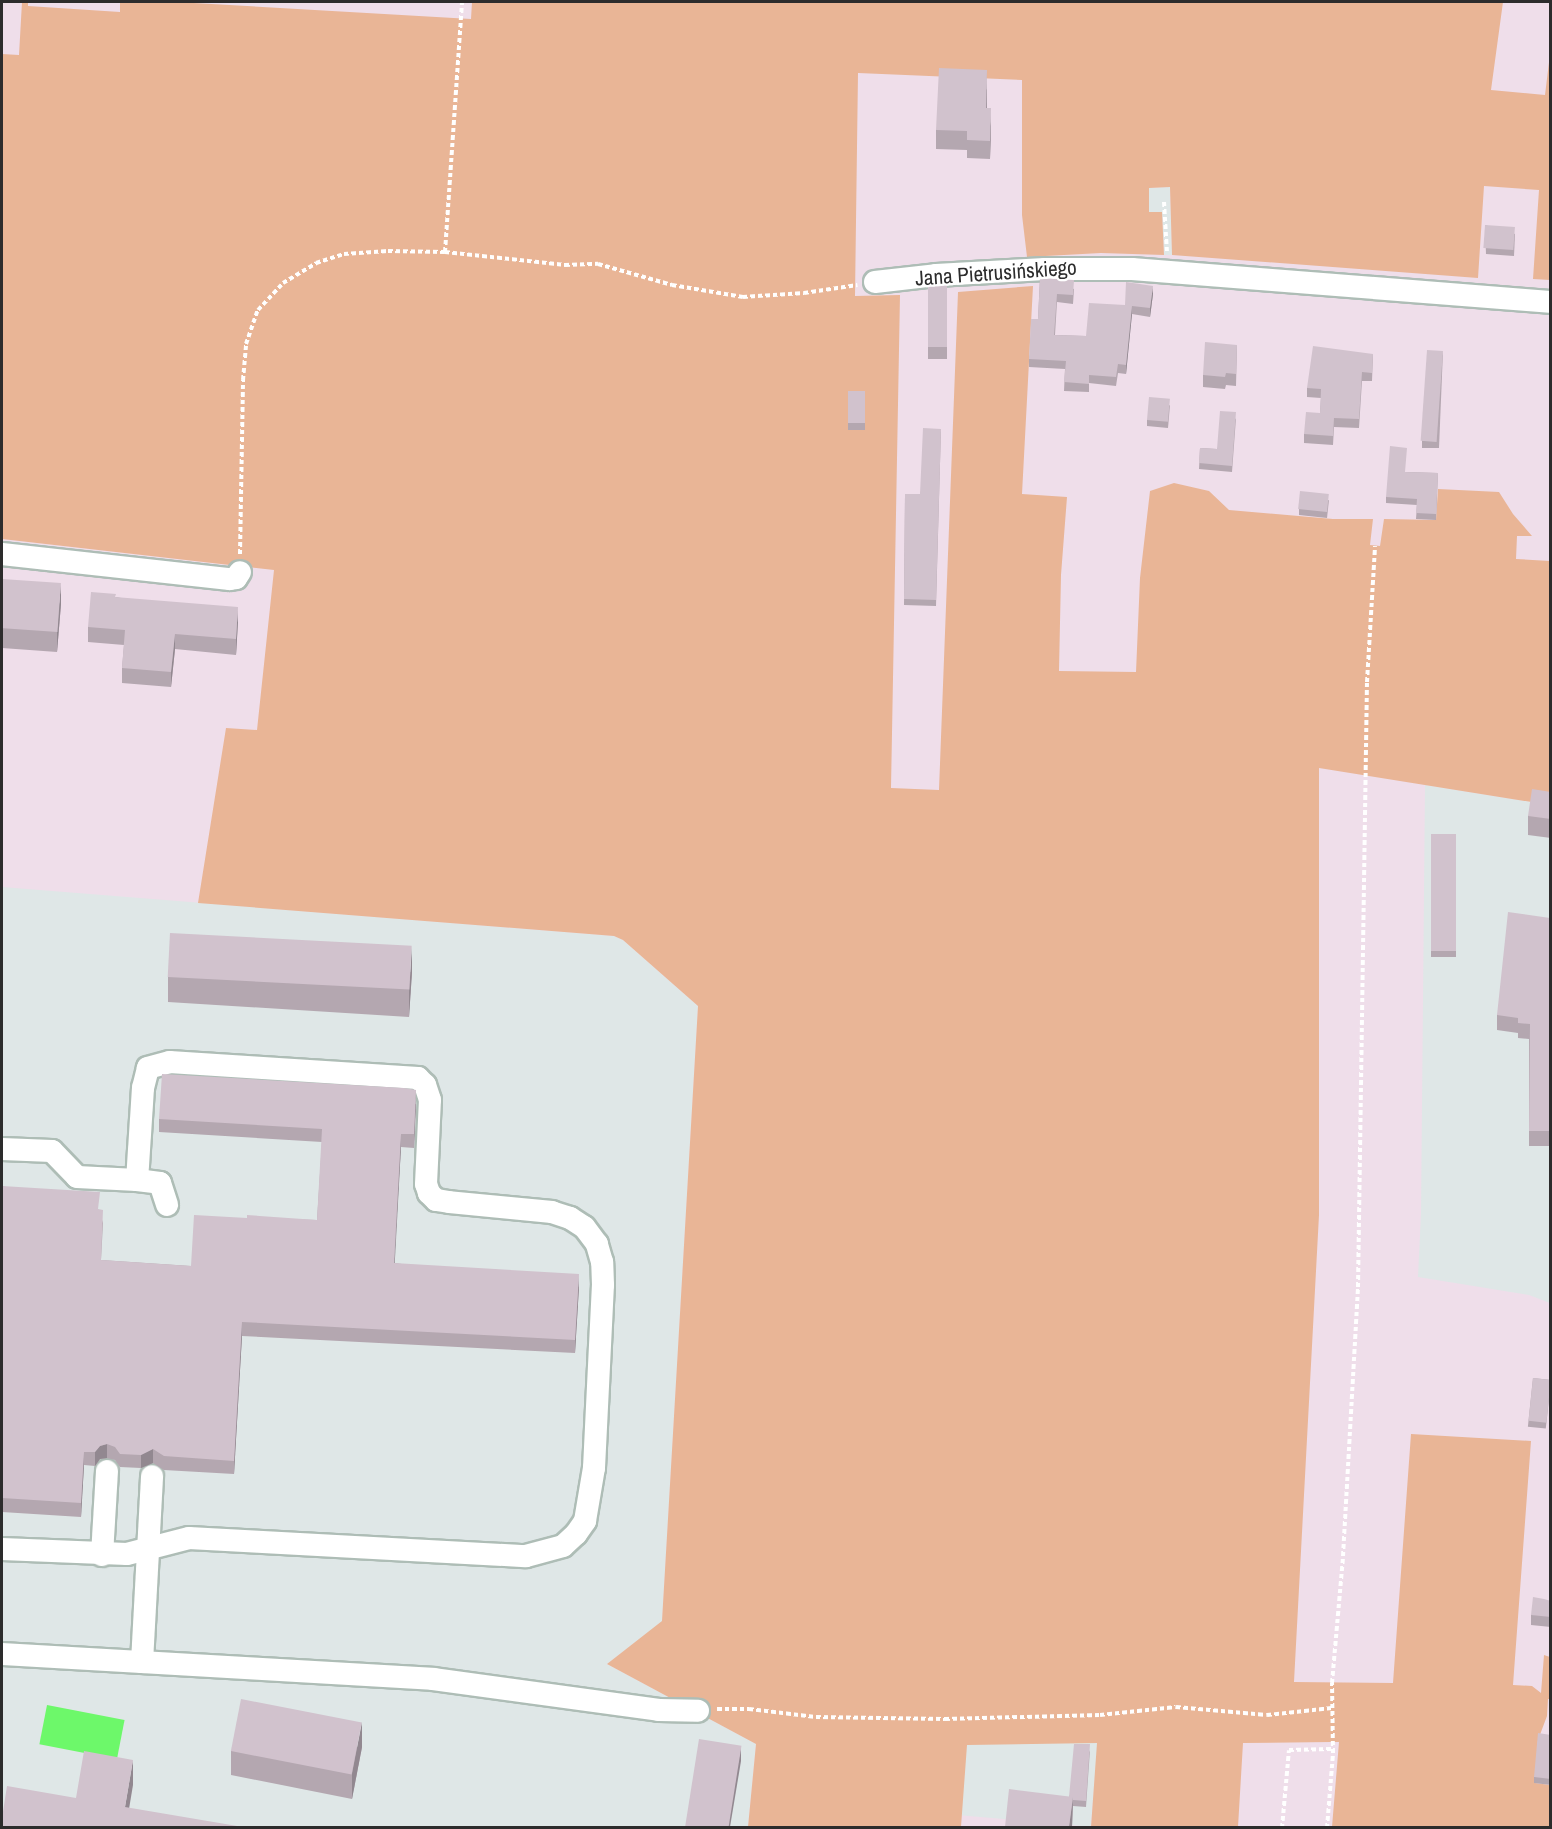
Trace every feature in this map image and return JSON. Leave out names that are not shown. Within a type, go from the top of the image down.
[{"type":"street","name":"Jana Pietrusińskiego","points":[[875,282],[936,275],[1045,268],[1132,268],[1551,303]]},
{"type":"street","points":[[2,554],[230,579],[236,578],[240,572]]},
{"type":"street","points":[[2,1549],[102,1555],[148,1550],[169,1541],[189,1538],[526,1556],[563,1546],[580,1528],[589,1504],[594,1467],[603,1286],[602,1262],[597,1244],[584,1227],[570,1218],[552,1212],[436,1200],[429,1193],[426,1184],[430,1100],[425,1085],[418,1078],[170,1062],[148,1068],[143,1088],[137,1179]]},
{"type":"street","points":[[2,1149],[52,1151],[77,1177],[137,1179],[160,1183],[167,1205]]},
{"type":"street","points":[[102,1555],[107,1471]]},
{"type":"street","points":[[142,1662],[152,1476]]},
{"type":"street","points":[[2,1654],[433,1679],[659,1710],[698,1711]]},
{"type":"path","points":[[446,252],[462,2]]},
{"type":"path","points":[[1164,202],[1168,255]]},
{"type":"path","points":[[240,572],[243,380],[246,344],[258,310],[283,283],[326,260],[344,255],[388,251],[446,252],[565,265],[598,264],[681,287],[743,297],[804,293],[875,282]]},
{"type":"path","points":[[1327,1827],[1332,1683],[1343,1556],[1358,1287],[1367,682],[1375,546]]},
{"type":"path","points":[[698,1711],[749,1709],[816,1717],[945,1719],[1100,1715],[1176,1707],[1267,1715],[1332,1708]]},
{"type":"path","points":[[1282,1827],[1289,1750],[1331,1749]]},
{"type":"shaded area","points":[[22,2],[28,2],[28,6],[120,12],[120,2],[176,2],[471,19],[472,2],[1503,2],[1491,90],[1545,95],[1550,54],[1550,280],[1533,279],[1539,190],[1484,186],[1478,278],[1172,255],[1170,187],[1149,188],[1149,212],[1162,212],[1164,255],[1101,253],[1027,257],[1022,215],[1022,80],[858,73],[855,296],[900,295],[891,788],[939,790],[958,292],[1033,286],[1022,494],[1067,497],[1061,575],[1059,671],[1136,672],[1140,578],[1150,491],[1174,483],[1209,491],[1229,510],[1333,519],[1373,519],[1370,545],[1380,546],[1384,519],[1436,520],[1438,489],[1499,492],[1513,514],[1532,536],[1517,536],[1516,559],[1550,561],[1550,805],[1319,768],[1319,1215],[1294,1682],[1393,1683],[1411,1434],[1531,1441],[1513,1685],[1532,1686],[1541,1693],[1544,1655],[1550,1657],[1550,1699],[1548,1699],[1547,1716],[1538,1740],[1535,1783],[1550,1785],[1550,1827],[1332,1827],[1339,1742],[1331,1742],[1243,1743],[1238,1827],[1091,1827],[1097,1743],[967,1745],[961,1827],[748,1827],[756,1744],[607,1664],[662,1621],[698,1006],[623,940],[614,936],[198,903],[226,728],[257,730],[274,570],[2,539],[2,54],[19,55]]},
{"type":"shaded area","points":[[1170,187],[1172,255],[1164,255],[1162,213],[1149,213],[1149,188]]},
{"type":"shaded area","points":[[1425,785],[1550,805],[1550,1303],[1529,1295],[1418,1277],[1421,1213]]},
{"type":"shaded area","points":[[2,887],[614,936],[623,940],[698,1006],[662,1622],[607,1664],[756,1744],[748,1827],[2,1827]]},
{"type":"shaded area","points":[[47,1705],[125,1720],[117,1759],[39,1744]]},
{"type":"shaded area","points":[[967,1732],[1098,1743],[1091,1827],[960,1815]]},
{"type":"building","points":[[939,68],[987,70],[986,108],[991,108],[990,141],[967,140],[967,131],[936,130]]},
{"type":"building","points":[[1485,225],[1515,227],[1513,250],[1483,248]]},
{"type":"building","points":[[1040,278],[1074,280],[1073,295],[1057,294],[1054,335],[1086,336],[1089,303],[1125,305],[1126,282],[1153,286],[1150,308],[1132,306],[1126,365],[1118,364],[1116,377],[1089,375],[1089,384],[1064,382],[1066,361],[1029,359],[1031,319],[1038,319]]},
{"type":"building","points":[[928,285],[947,285],[947,347],[928,347]]},
{"type":"building","points":[[1205,342],[1237,345],[1236,374],[1226,373],[1225,377],[1203,375]]},
{"type":"building","points":[[1313,346],[1373,354],[1372,373],[1362,372],[1359,419],[1334,418],[1333,436],[1304,434],[1306,412],[1320,413],[1321,389],[1307,388]]},
{"type":"building","points":[[1427,350],[1443,351],[1437,442],[1421,441]]},
{"type":"building","points":[[848,391],[865,391],[865,423],[848,423]]},
{"type":"building","points":[[1149,397],[1170,399],[1168,422],[1147,420]]},
{"type":"building","points":[[1220,411],[1236,412],[1232,466],[1199,463],[1200,448],[1217,449]]},
{"type":"building","points":[[923,428],[941,429],[936,600],[904,599],[905,494],[920,494]]},
{"type":"building","points":[[1390,446],[1407,448],[1405,472],[1438,473],[1436,514],[1416,513],[1417,499],[1386,497]]},
{"type":"building","points":[[1300,491],[1329,494],[1327,512],[1298,509]]},
{"type":"building","points":[[2,579],[61,583],[57,632],[2,628]]},
{"type":"building","points":[[91,592],[116,594],[115,597],[238,607],[236,639],[175,634],[171,672],[122,668],[125,630],[88,627]]},
{"type":"building","points":[[1532,789],[1551,792],[1551,819],[1528,816]]},
{"type":"building","points":[[1431,834],[1456,834],[1456,951],[1431,951]]},
{"type":"building","points":[[1508,912],[1550,918],[1551,914],[1551,1131],[1529,1131],[1530,1024],[1518,1023],[1518,1018],[1497,1015]]},
{"type":"building","points":[[170,933],[412,946],[409,990],[168,977]]},
{"type":"building","points":[[162,1074],[416,1090],[414,1134],[401,1134],[394,1263],[579,1274],[575,1340],[242,1322],[234,1461],[164,1456],[153,1449],[141,1455],[120,1454],[115,1447],[107,1444],[100,1446],[95,1452],[84,1452],[81,1503],[2,1498],[2,1186],[100,1192],[98,1209],[103,1210],[101,1260],[191,1266],[194,1215],[247,1218],[247,1215],[317,1220],[322,1129],[159,1119]]},
{"type":"building","points":[[1533,1378],[1550,1380],[1546,1423],[1529,1421]]},
{"type":"building","points":[[1533,1597],[1551,1601],[1551,1617],[1531,1615]]},
{"type":"building","points":[[241,1699],[362,1722],[352,1774],[231,1751]]},
{"type":"building","points":[[1538,1733],[1551,1735],[1551,1779],[1534,1777]]},
{"type":"building","points":[[699,1739],[741,1746],[728,1828],[685,1827]]},
{"type":"building","points":[[1074,1744],[1090,1744],[1086,1801],[1073,1800],[1073,1797],[1069,1797]]},
{"type":"building","points":[[84,1751],[133,1760],[125,1807],[243,1827],[2,1827],[7,1786],[76,1798]]},
{"type":"building","points":[[1009,1789],[1073,1797],[1069,1827],[1005,1827]]}]
